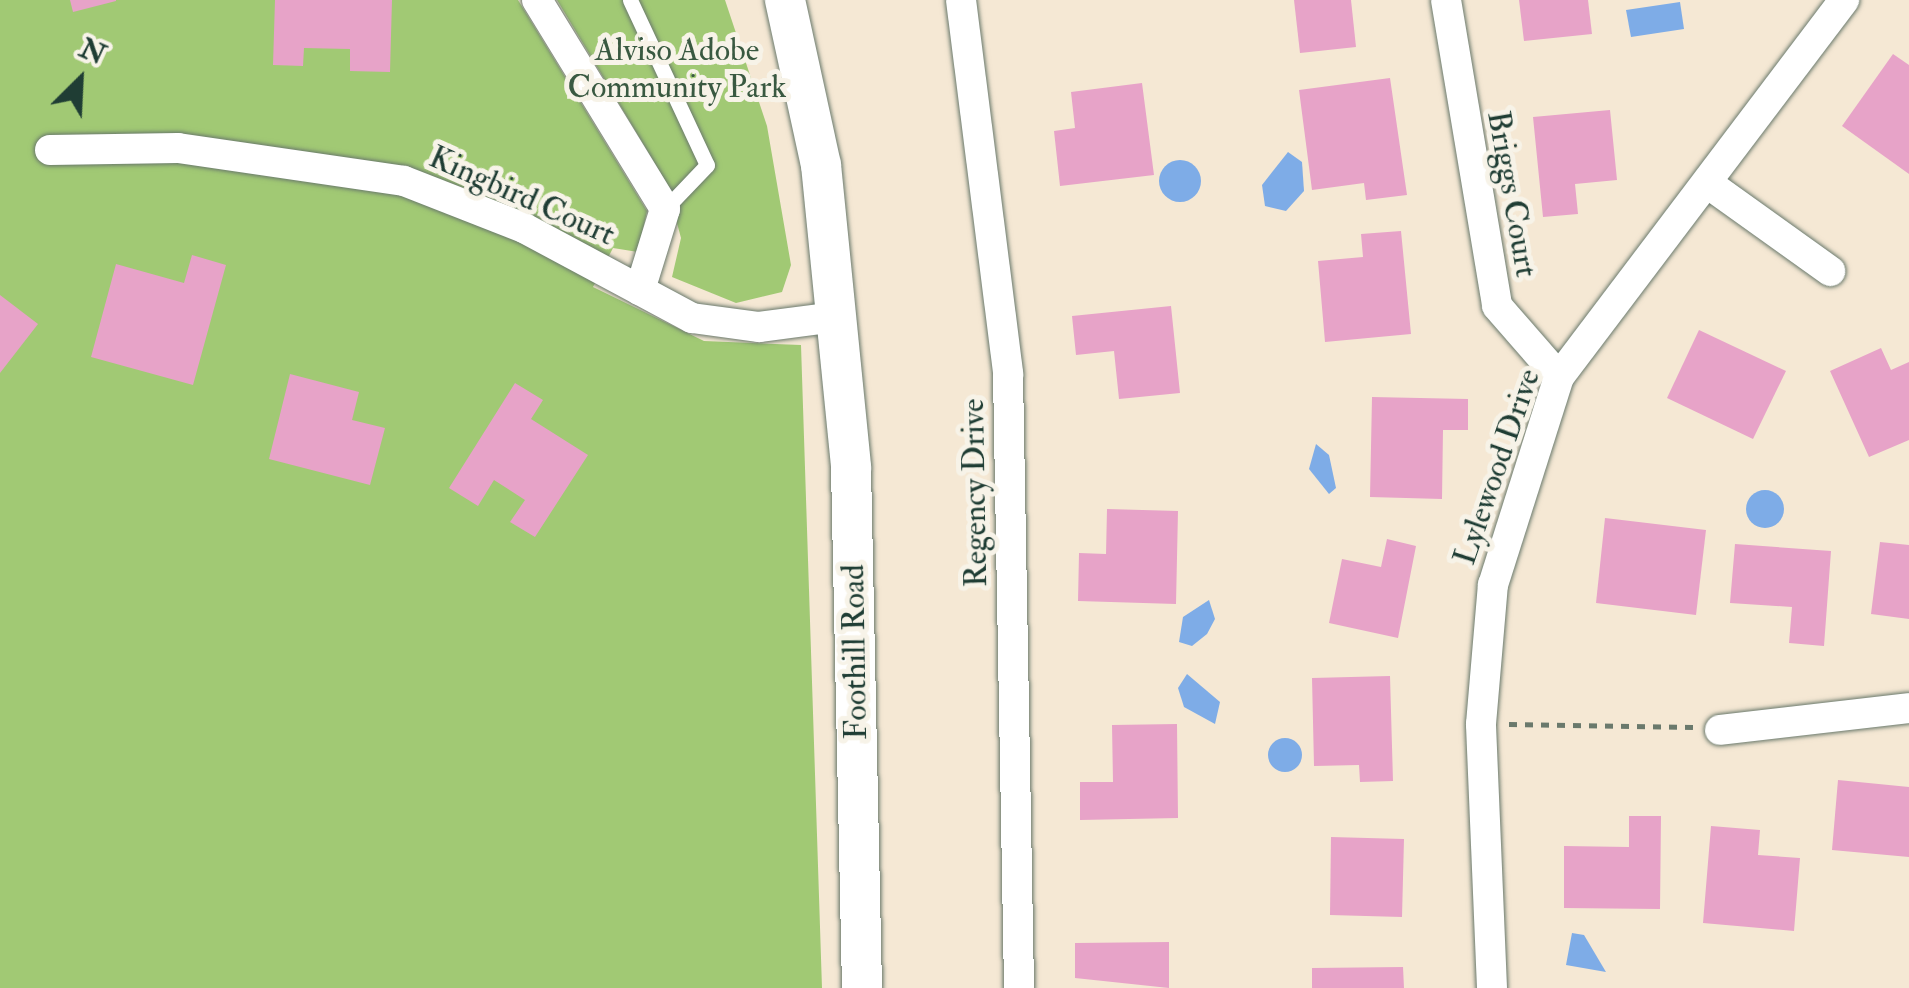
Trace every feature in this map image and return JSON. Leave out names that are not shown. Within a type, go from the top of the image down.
[{"type":"main road","name":"Foothill Road","points":[[757,0],[836,318]]},
{"type":"main road","name":"Foothill Road","points":[[786,0],[821,165],[851,468],[862,988]]},
{"type":"street","points":[[537,0],[665,209],[640,290]]},
{"type":"street","name":"Regency Drive","points":[[961,0],[1008,374],[1019,988]]},
{"type":"street","name":"Briggs Court","points":[[1446,0],[1497,306],[1559,377]]},
{"type":"street","name":"Lylewood Drive","points":[[1492,988],[1480,724],[1493,585],[1559,377],[1710,185],[1844,0]]},
{"type":"street","name":"Kingbird Court","points":[[50,150],[178,148],[404,181],[524,228],[692,318],[732,327],[836,318]]},
{"type":"street","points":[[1710,185],[1830,271]]},
{"type":"street","points":[[1720,730],[1909,708]]},
{"type":"lane","points":[[630,0],[707,164],[665,209]]},
{"type":"path","points":[[1480,724],[1632,720],[1720,730]]},
{"type":"green space","points":[[0,0],[518,0],[647,211],[638,252],[613,248],[593,287],[704,341],[801,345],[822,988],[0,988]]},
{"type":"green space","name":"Alviso Adobe Community Park","points":[[557,0],[725,0],[767,126],[791,265],[782,292],[736,303],[672,277],[681,238],[666,182]]},
{"type":"water","points":[[1680,2],[1684,29],[1631,37],[1626,10]]},
{"type":"water","points":[[1288,152],[1302,162],[1304,191],[1286,211],[1265,206],[1262,185]]},
{"type":"water","points":[[1180,160],[1195,166],[1201,181],[1195,196],[1180,202],[1165,196],[1159,181],[1165,166]]},
{"type":"water","points":[[1316,444],[1329,455],[1336,488],[1329,494],[1309,469]]},
{"type":"water","points":[[1765,490],[1778,496],[1784,509],[1778,522],[1765,528],[1752,522],[1746,509],[1752,496]]},
{"type":"water","points":[[1209,600],[1215,619],[1207,634],[1192,646],[1179,642],[1183,617]]},
{"type":"water","points":[[1187,674],[1220,702],[1215,724],[1184,707],[1178,688]]},
{"type":"water","points":[[1285,738],[1297,743],[1302,755],[1297,767],[1285,772],[1273,767],[1268,755],[1273,743]]},
{"type":"water","points":[[1572,933],[1584,935],[1606,972],[1566,965]]},
{"type":"building","points":[[70,0],[116,0],[116,1],[73,12]]},
{"type":"building","points":[[275,0],[392,0],[390,72],[350,71],[350,49],[304,48],[303,66],[273,65]]},
{"type":"building","points":[[1294,0],[1351,0],[1356,47],[1300,53]]},
{"type":"building","points":[[1519,0],[1588,0],[1592,34],[1524,41]]},
{"type":"building","points":[[1893,54],[1909,65],[1909,174],[1842,126]]},
{"type":"building","points":[[1390,78],[1407,195],[1366,200],[1364,183],[1312,190],[1299,90]]},
{"type":"building","points":[[1142,83],[1154,175],[1060,186],[1054,131],[1075,128],[1071,92]]},
{"type":"building","points":[[1610,110],[1617,180],[1575,184],[1578,214],[1543,217],[1533,117]]},
{"type":"building","points":[[1401,231],[1411,334],[1325,342],[1318,261],[1363,257],[1361,234]]},
{"type":"building","points":[[192,255],[226,265],[193,385],[91,357],[116,264],[184,283]]},
{"type":"building","points":[[0,295],[38,324],[0,373]]},
{"type":"building","points":[[1171,306],[1180,393],[1119,399],[1114,351],[1076,355],[1072,316]]},
{"type":"building","points":[[1699,330],[1786,371],[1753,439],[1667,398]]},
{"type":"building","points":[[1881,348],[1891,370],[1909,362],[1909,440],[1869,457],[1830,371]]},
{"type":"building","points":[[290,374],[359,392],[352,420],[385,428],[370,485],[269,459]]},
{"type":"building","points":[[515,383],[543,400],[531,419],[588,455],[535,537],[510,522],[525,500],[494,480],[478,506],[449,488]]},
{"type":"building","points":[[1372,397],[1468,399],[1468,430],[1443,430],[1442,499],[1370,497]]},
{"type":"building","points":[[1107,509],[1178,511],[1176,604],[1078,601],[1079,553],[1106,554]]},
{"type":"building","points":[[1605,518],[1706,530],[1696,615],[1596,603]]},
{"type":"building","points":[[1387,539],[1416,546],[1398,638],[1329,623],[1342,559],[1381,567]]},
{"type":"building","points":[[1880,542],[1909,545],[1909,619],[1871,614]]},
{"type":"building","points":[[1735,544],[1831,551],[1824,646],[1789,643],[1792,607],[1730,603]]},
{"type":"building","points":[[1390,676],[1393,781],[1360,782],[1359,765],[1314,766],[1312,678]]},
{"type":"building","points":[[1177,724],[1178,818],[1080,820],[1080,782],[1113,782],[1112,725]]},
{"type":"building","points":[[1838,780],[1909,787],[1909,857],[1832,850]]},
{"type":"building","points":[[1629,816],[1661,816],[1660,909],[1564,908],[1564,846],[1629,847]]},
{"type":"building","points":[[1711,826],[1760,830],[1758,855],[1800,858],[1794,931],[1703,923]]},
{"type":"building","points":[[1331,837],[1404,839],[1402,917],[1330,915]]},
{"type":"building","points":[[1169,942],[1169,988],[1075,978],[1075,943]]},
{"type":"building","points":[[1403,967],[1404,988],[1312,988],[1312,968]]}]
